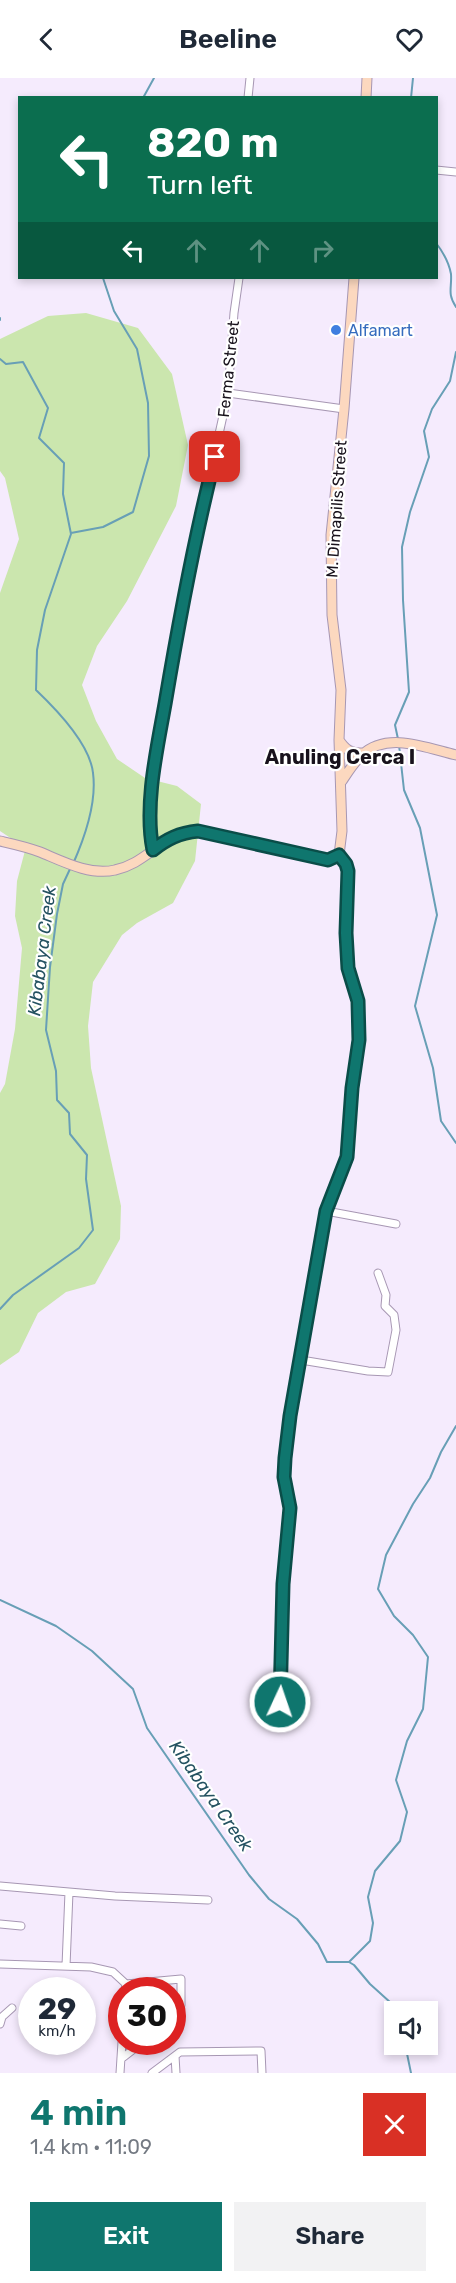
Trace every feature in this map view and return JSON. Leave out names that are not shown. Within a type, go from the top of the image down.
[{"type":"main road","points":[[366,96],[367,78]]},
{"type":"main road","name":"M. Dimapilis Street","points":[[339,855],[342,842],[339,740],[341,690],[332,615],[331,535],[354,279]]},
{"type":"main road","points":[[339,740],[348,750],[356,754],[390,742],[407,743],[456,755]]},
{"type":"main road","points":[[342,781],[363,753]]},
{"type":"main road","points":[[0,841],[40,852],[63,862],[87,868],[115,870],[140,860],[168,839],[183,832],[198,831],[328,860],[339,855]]},
{"type":"street","points":[[248,96],[250,78]]},
{"type":"street","points":[[438,170],[456,172]]},
{"type":"street","name":"Ferma Street","points":[[153,850],[149,825],[152,790],[181,607],[228,393],[239,279]]},
{"type":"street","points":[[228,393],[344,409]]},
{"type":"street","points":[[280,1702],[283,1598],[290,1508],[284,1477],[285,1458],[326,1211],[347,1157],[360,1012],[348,968],[346,933],[348,871],[339,855]]},
{"type":"street","points":[[326,1211],[396,1224]]},
{"type":"street","points":[[301,1360],[368,1371],[388,1371],[396,1329],[394,1315],[385,1306],[386,1295],[378,1273]]},
{"type":"street","points":[[0,1886],[208,1900]]},
{"type":"street","points":[[66,1966],[69,1892]]},
{"type":"street","points":[[0,1924],[21,1926]]},
{"type":"street","points":[[0,1964],[92,1967],[113,1972],[117,1977]]},
{"type":"street","points":[[0,2024],[2,2017],[12,2008]]},
{"type":"street","points":[[152,2073],[180,2052],[261,2051],[262,2073]]},
{"type":"street","points":[[120,2073],[121,2055]]},
{"type":"street","points":[[121,2059],[126,2055]]},
{"type":"street","points":[[175,2056],[176,2073]]},
{"type":"green space","points":[[86,313],[138,328],[172,374],[188,445],[176,506],[127,601],[97,646],[82,685],[96,721],[117,759],[145,778],[177,786],[201,804],[195,861],[173,903],[137,923],[122,935],[93,982],[88,1026],[91,1068],[121,1206],[120,1239],[95,1284],[66,1292],[38,1313],[19,1352],[0,1365],[0,1093],[5,1084],[15,1029],[22,948],[15,916],[17,881],[27,843],[12,839],[0,831],[0,593],[19,539],[5,478],[0,471],[0,339],[48,316]]},
{"type":"waterway","name":"Kibabaya Creek","points":[[144,96],[154,78]]},
{"type":"waterway","points":[[411,96],[413,78]]},
{"type":"waterway","points":[[438,246],[449,266],[451,294],[456,307]]},
{"type":"waterway","name":"Kibabaya Creek","points":[[71,533],[103,527],[133,512],[149,456],[148,403],[137,349],[114,311],[103,279]]},
{"type":"waterway","points":[[398,739],[395,725],[409,692],[402,547],[410,512],[429,457],[424,431],[432,409],[450,381],[456,352]]},
{"type":"waterway","name":"Kibabaya Creek","points":[[0,359],[6,364],[23,362],[48,408],[39,438],[64,463],[63,494],[71,534],[45,610],[37,650],[36,690],[71,728],[91,762],[94,784],[92,808],[73,864]]},
{"type":"waterway","points":[[399,745],[404,790],[420,828],[437,915],[415,1006],[433,1068],[441,1121],[456,1143]]},
{"type":"waterway","name":"Kibabaya Creek","points":[[0,1309],[13,1295],[79,1248],[93,1230],[86,1179],[87,1155],[70,1134],[69,1113],[57,1100],[56,1071],[46,1030],[50,967],[57,914],[63,884],[70,869]]},
{"type":"waterway","points":[[349,1962],[370,1941],[373,1923],[368,1897],[375,1871],[400,1841],[407,1812],[396,1780],[407,1741],[423,1709],[428,1657],[413,1635],[394,1616],[378,1589],[386,1555],[413,1504],[430,1478],[456,1426]]},
{"type":"waterway","name":"Kibabaya Creek","points":[[0,1600],[56,1626],[92,1651],[133,1689],[147,1728],[249,1875],[269,1899],[297,1919],[318,1944],[327,1962],[349,1962],[354,1965],[389,2001]]},
{"type":"waterway","name":"Kibabaya Creek","points":[[407,2055],[411,2073]]},
{"type":"place","name":"Alfamart","points":[[336,330]]},
{"type":"district","name":"Anuling Cerca I","points":[[340,757]]},
{"type":"route","points":[[215,457],[185,585],[161,724],[149,825],[153,850],[183,832],[198,831],[328,860],[339,855],[348,871],[346,933],[348,968],[360,1012],[359,1040],[350,1110],[350,1141],[341,1176],[326,1211],[290,1416],[285,1458],[284,1477],[290,1508],[284,1564],[280,1702]]}]
